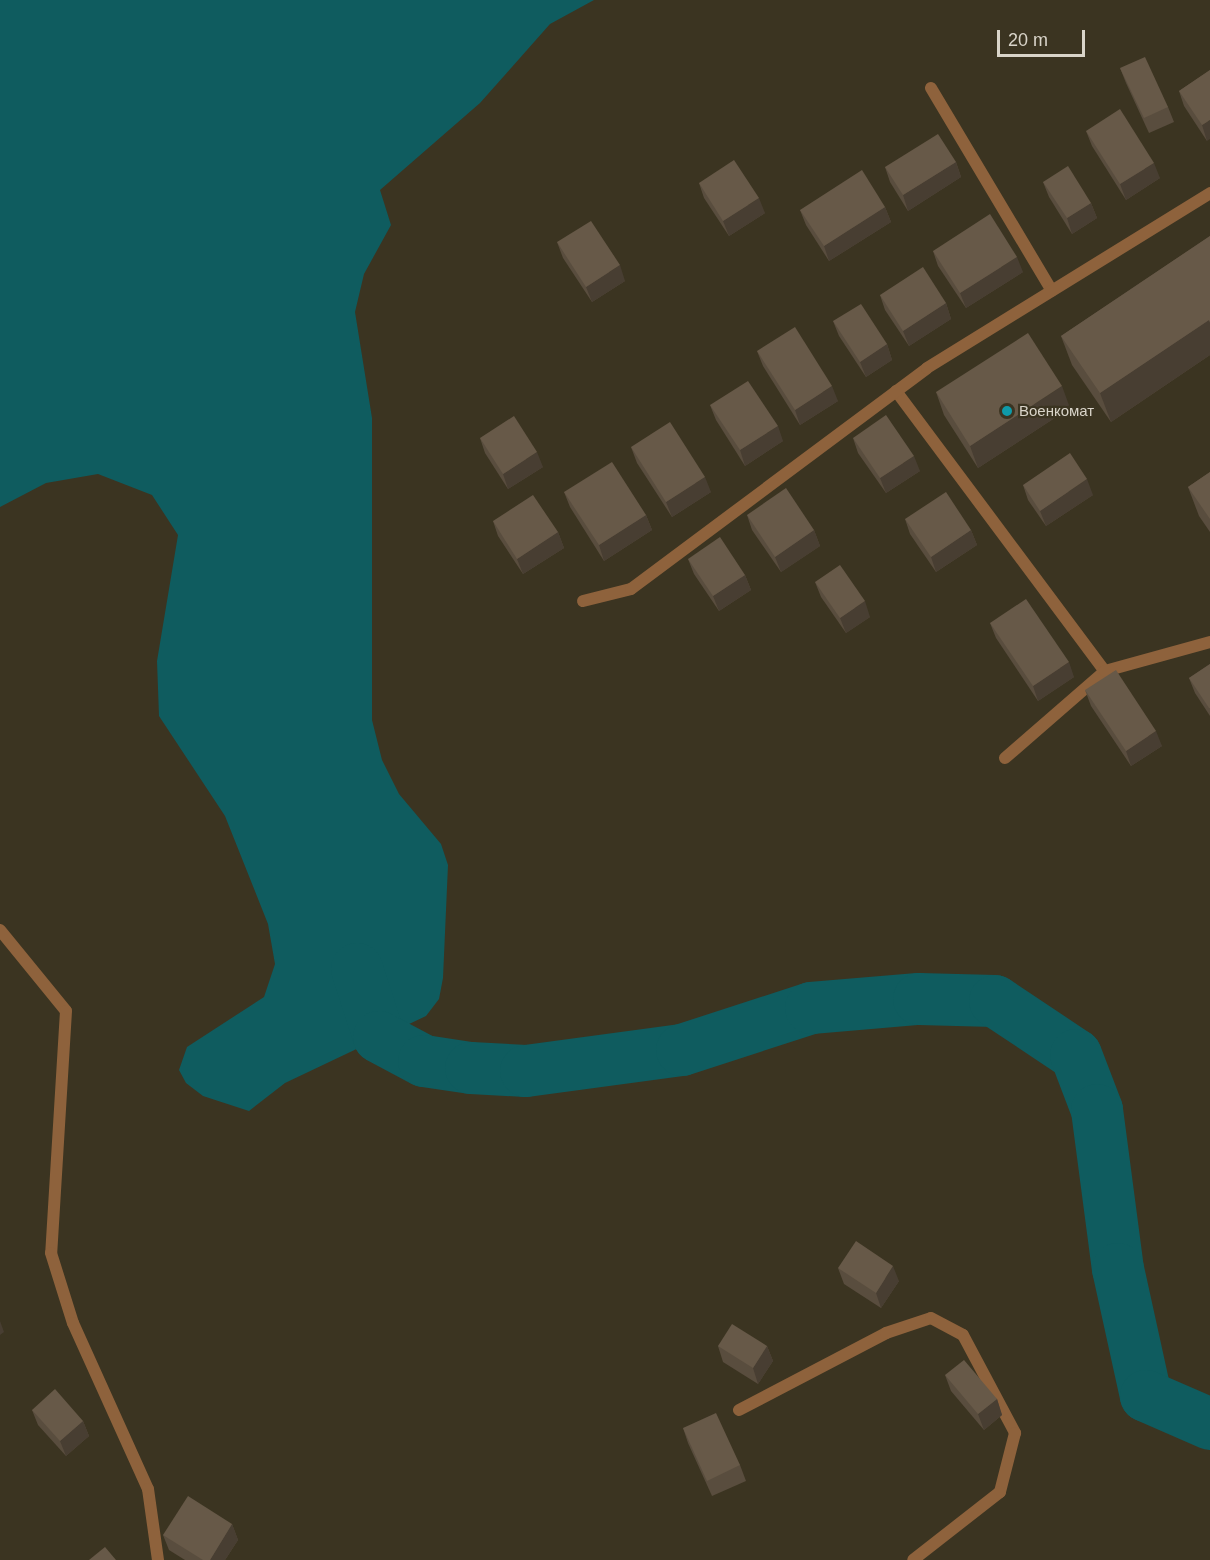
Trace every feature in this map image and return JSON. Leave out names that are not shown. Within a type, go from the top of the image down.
[{"type":"street","points":[[931,88],[1052,291]]},
{"type":"street","points":[[583,602],[631,589],[896,391],[1210,193]]},
{"type":"street","points":[[896,391],[1105,670]]},
{"type":"street","points":[[1005,758],[1105,670],[1210,642]]},
{"type":"street","points":[[0,930],[66,1011],[51,1253],[73,1323],[148,1489],[158,1560]]},
{"type":"street","points":[[739,1410],[886,1333],[931,1318],[963,1335],[1015,1433],[1000,1492],[913,1560]]},
{"type":"water","points":[[0,0],[594,0],[550,24],[480,103],[380,190],[391,225],[364,274],[355,312],[372,418],[372,720],[382,760],[399,794],[441,844],[448,865],[443,978],[439,999],[426,1016],[285,1083],[249,1111],[203,1096],[186,1083],[179,1070],[187,1047],[264,997],[275,964],[268,924],[225,816],[159,716],[157,661],[178,535],[152,495],[98,474],[46,483],[0,507]]},
{"type":"building","points":[[1145,57],[1168,107],[1144,118],[1120,68]]},
{"type":"building","points":[[1210,70],[1210,120],[1202,125],[1179,91]]},
{"type":"building","points":[[1120,109],[1154,163],[1120,184],[1086,131]]},
{"type":"building","points":[[938,134],[956,162],[903,195],[885,167]]},
{"type":"building","points":[[734,160],[759,198],[723,221],[699,183]]},
{"type":"building","points":[[1068,166],[1091,203],[1067,218],[1043,182]]},
{"type":"building","points":[[862,170],[885,207],[824,246],[800,210]]},
{"type":"building","points":[[990,214],[1017,257],[960,293],[933,251]]},
{"type":"building","points":[[591,221],[620,265],[586,287],[557,242]]},
{"type":"building","points":[[1210,236],[1210,322],[1209,320],[1100,393],[1061,336]]},
{"type":"building","points":[[923,267],[946,303],[903,331],[880,295]]},
{"type":"building","points":[[861,304],[887,344],[860,362],[833,321]]},
{"type":"building","points":[[795,327],[832,386],[795,410],[757,351]]},
{"type":"building","name":"Военкомат","points":[[1028,333],[1062,386],[970,446],[936,392]]},
{"type":"building","points":[[748,381],[778,426],[740,450],[710,405]]},
{"type":"building","points":[[886,415],[914,456],[880,478],[853,438]]},
{"type":"building","points":[[514,416],[537,452],[503,474],[480,438]]},
{"type":"building","points":[[670,422],[705,477],[666,502],[631,447]]},
{"type":"building","points":[[1070,453],[1087,479],[1040,511],[1023,485]]},
{"type":"building","points":[[612,462],[646,515],[599,545],[564,492]]},
{"type":"building","points":[[1210,472],[1210,519],[1188,487]]},
{"type":"building","points":[[786,488],[814,530],[775,557],[747,515]]},
{"type":"building","points":[[946,492],[971,530],[931,557],[905,519]]},
{"type":"building","points":[[533,495],[558,532],[517,559],[493,521]]},
{"type":"building","points":[[720,537],[745,575],[713,596],[688,559]]},
{"type":"building","points":[[840,565],[865,601],[840,618],[815,582]]},
{"type":"building","points":[[1026,599],[1069,662],[1033,686],[990,623]]},
{"type":"building","points":[[1210,664],[1210,708],[1209,708],[1189,678]]},
{"type":"building","points":[[1116,670],[1156,731],[1126,751],[1085,690]]},
{"type":"building","points":[[856,1241],[893,1266],[876,1293],[838,1268]]},
{"type":"building","points":[[732,1324],[767,1346],[753,1368],[718,1346]]},
{"type":"building","points":[[964,1360],[997,1399],[978,1414],[945,1375]]},
{"type":"building","points":[[55,1389],[83,1421],[60,1441],[32,1410]]},
{"type":"building","points":[[716,1413],[740,1465],[707,1481],[683,1428]]},
{"type":"building","points":[[188,1496],[232,1524],[210,1560],[203,1560],[163,1535]]},
{"type":"building","points":[[105,1547],[116,1560],[89,1560]]},
{"type":"waterway","points":[[357,969],[379,1037],[424,1061],[471,1068],[526,1071],[682,1050],[811,1008],[919,999],[995,1001],[1076,1055],[1097,1110],[1118,1269],[1146,1396],[1210,1424]]},
{"type":"place","name":"Военкомат","points":[[1007,411]]}]
